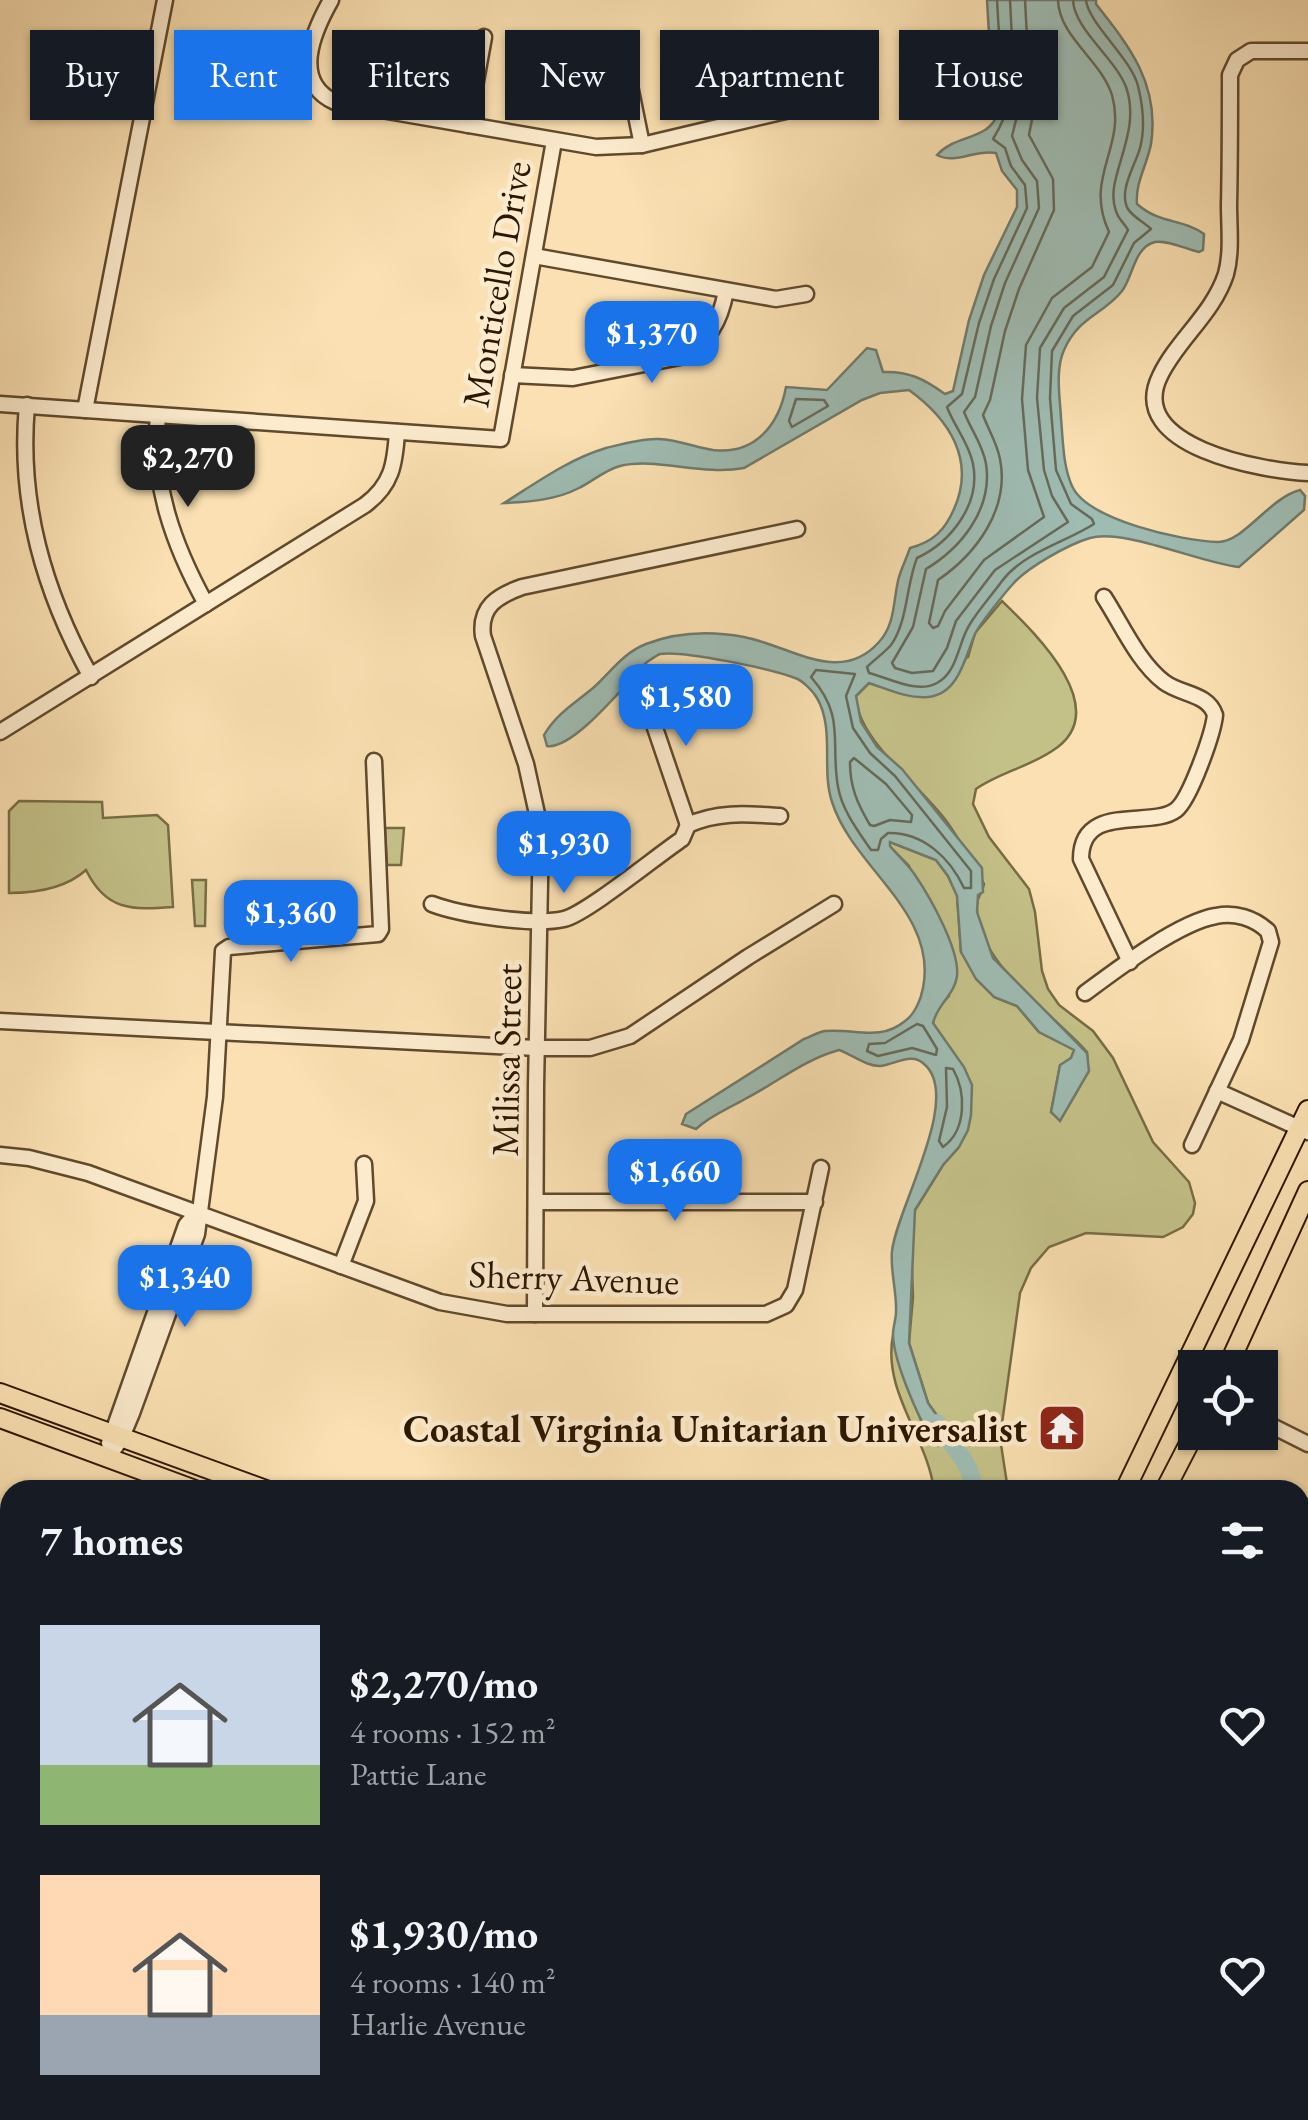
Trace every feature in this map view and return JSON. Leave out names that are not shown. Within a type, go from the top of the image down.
[{"type":"main road","points":[[1130,1480],[1304,1130],[1308,1110]]},
{"type":"main road","points":[[1235,1350],[1308,1192]]},
{"type":"main road","points":[[0,1393],[239,1480]]},
{"type":"main road","points":[[0,1418],[167,1480]]},
{"type":"main road","points":[[1170,1480],[1186,1450]]},
{"type":"street","points":[[85,410],[165,0]]},
{"type":"street","points":[[332,0],[322,18],[308,70],[318,92],[335,102],[596,147],[642,144],[746,120]]},
{"type":"street","points":[[1308,51],[1252,50],[1232,67],[1229,249],[1225,276],[1208,308],[1160,375],[1154,396],[1164,424],[1178,437],[1231,460],[1308,473]]},
{"type":"street","points":[[468,125],[469,120]]},
{"type":"street","points":[[637,120],[642,144]]},
{"type":"street","name":"Monticello Drive","points":[[397,432],[501,439],[512,376],[518,303],[534,256],[554,141]]},
{"type":"street","points":[[534,256],[776,298],[806,294]]},
{"type":"street","points":[[512,376],[573,378],[680,356],[706,340],[715,328],[726,291]]},
{"type":"street","points":[[0,404],[397,432],[391,476],[380,494],[0,732]]},
{"type":"street","points":[[28,406],[26,477],[34,536],[57,608],[91,677]]},
{"type":"street","points":[[158,416],[157,446],[167,518],[206,604]]},
{"type":"street","name":"Milissa Street","points":[[535,1314],[536,1048],[543,857],[537,807],[483,636],[483,618],[494,599],[508,592],[796,528]]},
{"type":"street","points":[[1104,596],[1153,672],[1172,688],[1206,700],[1216,716],[1188,794],[1178,809],[1158,817],[1129,817],[1088,836],[1082,860],[1130,962]]},
{"type":"street","points":[[432,904],[470,916],[542,920],[570,917],[682,839],[688,825],[654,722],[634,701]]},
{"type":"street","points":[[108,1458],[197,1234],[209,1161],[225,948],[378,934],[381,879],[374,761]]},
{"type":"street","points":[[688,825],[737,813],[780,816]]},
{"type":"street","points":[[0,1020],[590,1048],[630,1036],[834,904]]},
{"type":"street","points":[[1086,994],[1130,962],[1205,919],[1219,915],[1252,920],[1268,930],[1271,942],[1241,1040],[1192,1145]]},
{"type":"street","points":[[1217,1091],[1304,1130]]},
{"type":"street","name":"Sherry Avenue","points":[[0,1155],[88,1173],[458,1307],[535,1314],[774,1312],[786,1304],[795,1290],[822,1168]]},
{"type":"street","points":[[341,1266],[366,1201],[364,1164]]},
{"type":"street","points":[[536,1202],[815,1202]]},
{"type":"street","points":[[1278,1429],[1308,1444]]},
{"type":"shaded area","points":[[1002,601],[1050,652],[1073,695],[1076,715],[1070,734],[1052,751],[976,789],[973,804],[989,837],[1029,889],[1048,989],[1059,1005],[1093,1031],[1113,1058],[1153,1142],[1189,1182],[1195,1203],[1193,1214],[1183,1227],[1163,1237],[1086,1233],[1049,1247],[1031,1268],[1020,1293],[1000,1438],[1006,1480],[932,1480],[899,1395],[891,1356],[893,1335],[926,1433],[950,1434],[928,1403],[909,1343],[913,1297],[911,1244],[915,1210],[959,1147],[933,1023],[936,1010],[949,996],[909,866],[889,846],[890,842],[936,860],[948,876],[957,895],[961,952],[994,997],[1017,1006],[1039,1032],[1075,1050],[1060,1066],[1051,1112],[1060,1120],[1088,1072],[1087,1052],[1018,985],[988,947],[979,926],[977,905],[984,884],[947,822],[878,745],[859,712],[856,696],[869,683],[908,695],[968,657],[975,633]]},
{"type":"shaded area","points":[[19,801],[102,802],[103,818],[157,815],[168,825],[173,907],[133,907],[112,901],[102,894],[86,870],[50,889],[9,893],[9,811]]},
{"type":"shaded area","points":[[385,828],[404,828],[401,865],[387,865]]},
{"type":"shaded area","points":[[192,880],[206,880],[205,926],[195,926]]},
{"type":"water","points":[[987,0],[1096,0],[1140,68],[1151,103],[1151,144],[1139,181],[1137,204],[1154,215],[1204,234],[1203,250],[1199,252],[1166,242],[1148,245],[1138,256],[1122,291],[1077,330],[1064,350],[1059,393],[1064,453],[1072,486],[1081,498],[1115,518],[1160,533],[1218,542],[1237,535],[1289,495],[1300,490],[1305,496],[1304,510],[1239,567],[1122,538],[1104,536],[1071,545],[1037,564],[1012,585],[977,630],[959,673],[947,689],[920,697],[869,683],[856,696],[861,722],[877,747],[902,769],[982,868],[983,892],[978,895],[977,912],[993,958],[1087,1053],[1089,1071],[1060,1121],[1051,1112],[1060,1065],[1071,1058],[1074,1050],[1039,1032],[1017,1006],[994,997],[976,979],[961,952],[957,896],[948,876],[936,860],[890,842],[928,896],[954,952],[956,982],[933,1023],[972,1085],[968,1130],[915,1210],[909,1343],[928,1403],[950,1434],[950,1440],[938,1446],[909,1393],[893,1334],[896,1304],[892,1251],[932,1126],[936,1101],[934,1080],[924,1064],[909,1059],[876,1066],[839,1050],[802,1065],[696,1129],[682,1124],[686,1114],[804,1039],[825,1031],[886,1031],[909,1018],[921,997],[924,961],[918,936],[891,891],[857,848],[832,802],[827,736],[817,698],[801,681],[783,674],[706,657],[660,654],[647,662],[600,713],[571,737],[547,746],[544,735],[560,715],[631,652],[670,637],[707,633],[744,637],[832,662],[864,655],[888,627],[910,548],[937,534],[954,509],[962,474],[955,442],[936,414],[909,390],[880,393],[744,468],[712,470],[634,464],[615,468],[561,495],[504,503],[579,458],[626,443],[659,439],[713,450],[741,448],[763,435],[771,425],[786,387],[827,390],[867,348],[876,350],[883,372],[916,377],[945,394],[953,391],[969,320],[984,275],[1017,207],[1017,190],[1002,171],[996,153],[951,158],[937,155],[985,130],[995,120],[1058,120],[1058,30],[989,30]]},
{"type":"waterway","points":[[937,1423],[964,1460],[972,1480]]},
{"type":"place","name":"Coastal Virginia Unitarian Universalist","points":[[1062,1428]]}]
